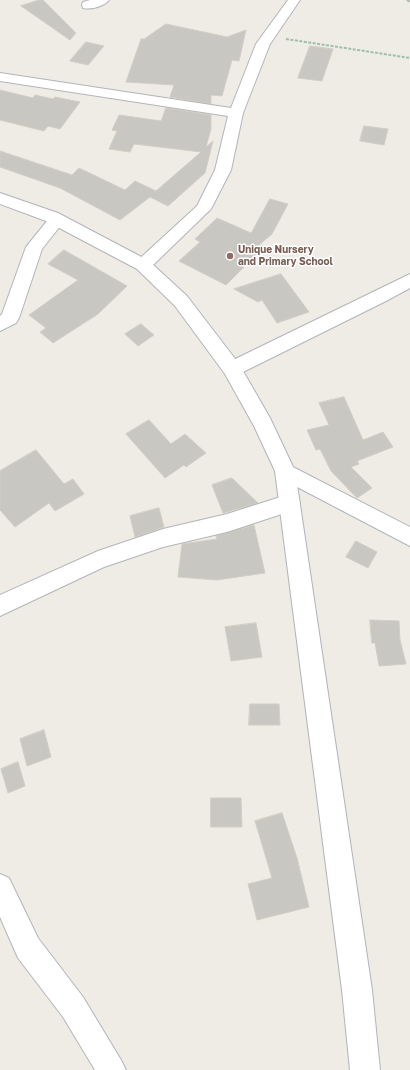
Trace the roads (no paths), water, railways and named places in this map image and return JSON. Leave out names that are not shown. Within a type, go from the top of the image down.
[{"type":"street","points":[[88,5],[103,0]]},
{"type":"street","points":[[143,265],[203,208],[223,170],[236,113],[255,62],[263,44],[294,0]]},
{"type":"street","points":[[0,92],[6,78],[236,113]]},
{"type":"street","points":[[0,198],[57,220],[143,265],[181,301],[232,369],[263,424],[285,471],[357,990],[365,1070]]},
{"type":"street","points":[[0,324],[10,318],[34,247],[57,220]]},
{"type":"street","points":[[232,369],[380,297],[410,280]]},
{"type":"street","points":[[285,471],[410,537]]},
{"type":"street","points":[[0,606],[98,560],[164,538],[227,523],[290,503]]},
{"type":"street","points":[[0,886],[28,948],[73,1008],[111,1070]]},
{"type":"place","name":"Unique Nursery and Primary School","points":[[230,256]]}]
